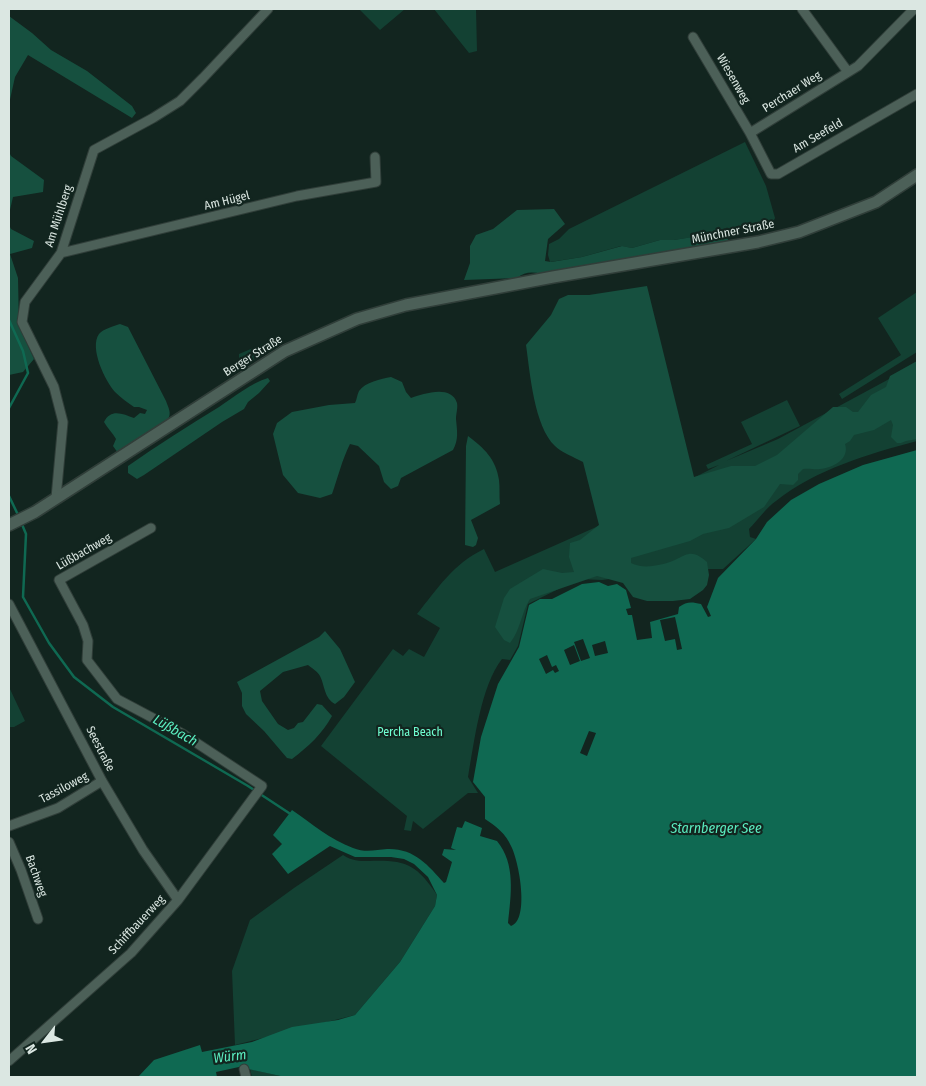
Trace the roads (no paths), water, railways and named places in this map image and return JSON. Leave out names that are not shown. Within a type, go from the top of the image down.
[{"type":"main road","name":"Münchner Straße","points":[[542,279],[758,242],[799,232],[876,202],[917,174]]},
{"type":"main road","name":"Berger Straße","points":[[13,524],[36,512],[285,351],[357,319],[406,305],[542,279]]},
{"type":"street","name":"Am Mühlberg","points":[[56,498],[64,422],[54,387],[22,322],[25,302],[61,253],[94,150],[180,101],[268,9]]},
{"type":"street","points":[[802,9],[848,72]]},
{"type":"street","name":"Perchaer Weg","points":[[750,133],[858,66],[914,9]]},
{"type":"street","name":"Wiesenweg","points":[[693,37],[750,133]]},
{"type":"street","name":"Am Seefeld","points":[[750,133],[771,174],[778,174],[917,94]]},
{"type":"street","name":"Am Hügel","points":[[61,253],[297,196],[376,182],[375,157]]},
{"type":"street","name":"Lüßbachweg","points":[[151,528],[59,580],[83,625],[88,641],[87,660],[117,700],[183,734],[262,786]]},
{"type":"street","name":"Seestraße","points":[[9,604],[102,781],[143,850],[178,900]]},
{"type":"street","name":"Tassiloweg","points":[[9,826],[58,808],[102,781]]},
{"type":"street","name":"Schiffbauerweg","points":[[9,1061],[130,953],[178,900],[262,786]]},
{"type":"street","name":"Bachweg","points":[[9,842],[38,919]]},
{"type":"water","name":"Starnberger See","points":[[917,450],[917,1077],[285,1077],[239,1067],[216,1072],[217,1077],[138,1077],[154,1060],[200,1045],[202,1052],[252,1042],[292,1027],[338,1020],[355,1015],[400,962],[435,906],[437,895],[428,877],[414,864],[404,859],[355,857],[330,846],[288,874],[272,854],[282,844],[273,835],[292,810],[329,836],[357,850],[397,849],[405,851],[420,859],[444,883],[446,882],[452,862],[442,855],[444,849],[456,850],[451,848],[457,827],[462,828],[465,821],[482,828],[480,836],[497,841],[507,860],[511,880],[508,923],[511,926],[517,921],[520,913],[521,889],[514,853],[503,834],[497,827],[485,819],[485,797],[473,782],[481,737],[498,684],[519,647],[529,605],[540,599],[552,599],[582,584],[599,582],[608,586],[617,584],[626,590],[631,608],[626,609],[628,615],[632,615],[637,640],[652,638],[650,622],[678,614],[679,607],[687,603],[701,604],[708,617],[711,616],[707,607],[718,578],[756,539],[767,522],[791,500],[819,484],[863,465]]},
{"type":"waterway","name":"Lüßbach","points":[[9,320],[23,351],[28,373],[9,408]]},
{"type":"waterway","name":"Lüßbach","points":[[9,496],[19,517]]},
{"type":"waterway","name":"Lüßbach","points":[[21,522],[26,534],[23,597],[49,643],[74,677],[113,707],[248,786],[292,815]]},
{"type":"park label","name":"Percha Beach","points":[[410,733]]},
{"type":"water label","name":"Würm","points":[[230,1057]]}]
